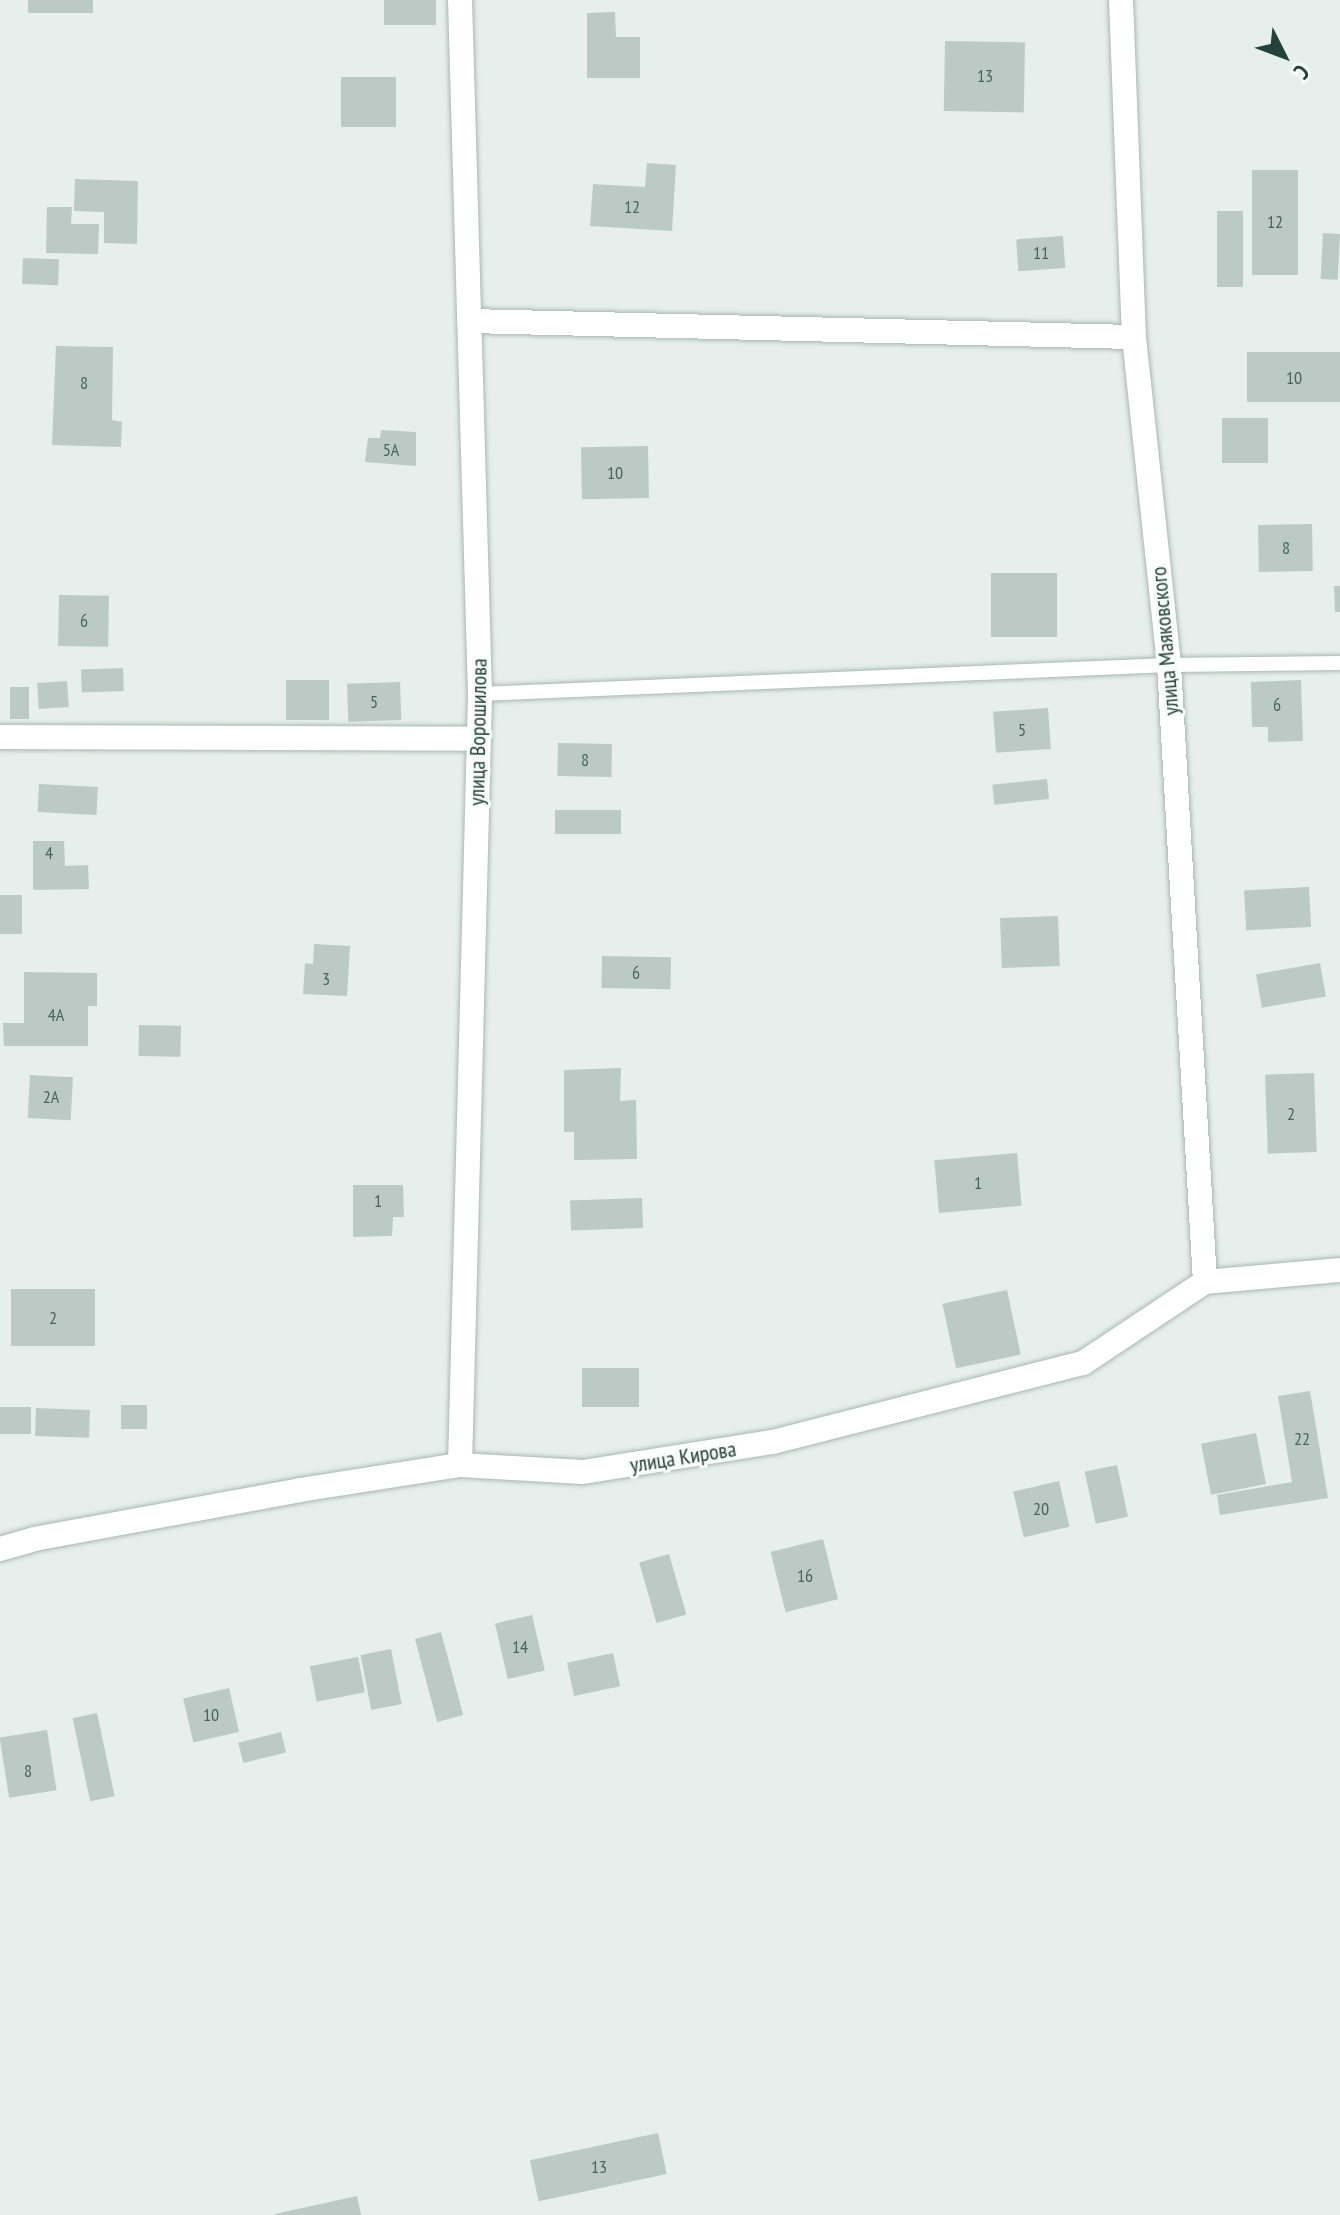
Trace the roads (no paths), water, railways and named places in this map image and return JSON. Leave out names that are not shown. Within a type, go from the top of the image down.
[{"type":"street","name":"улица Ворошилова","points":[[460,0],[480,694],[460,1465]]},
{"type":"street","name":"улица Маяковского","points":[[1121,0],[1134,337],[1169,665],[1205,1282]]},
{"type":"street","points":[[469,321],[1134,337]]},
{"type":"street","points":[[0,737],[479,739]]},
{"type":"street","name":"улица Кирова","points":[[0,1549],[34,1539],[285,1492],[460,1465],[583,1472],[773,1442],[1083,1363],[1205,1282],[1340,1270]]},
{"type":"lane","points":[[480,694],[1169,665],[1340,663]]}]
